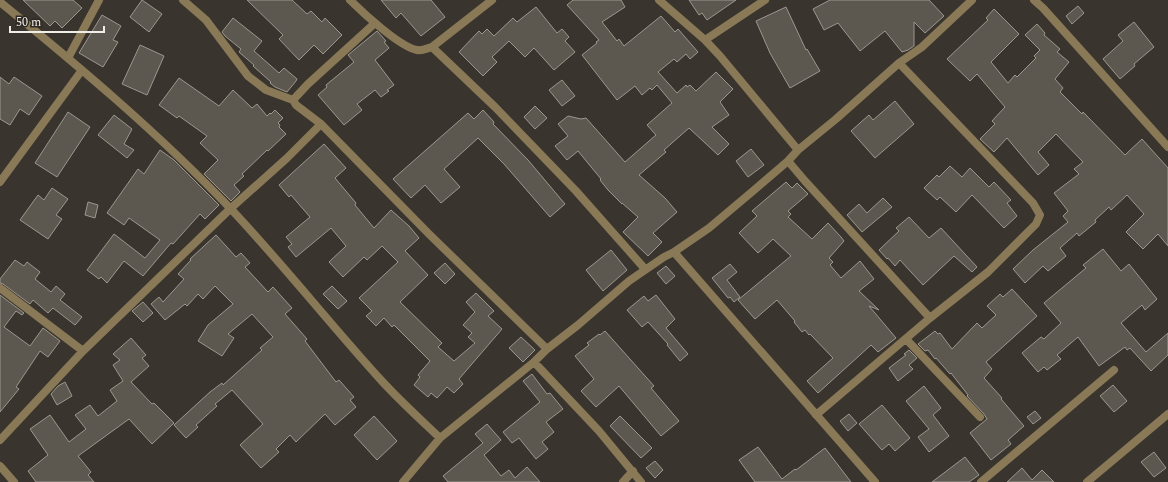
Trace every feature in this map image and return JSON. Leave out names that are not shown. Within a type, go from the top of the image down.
[{"type":"street","points":[[68,58],[99,0]]},
{"type":"street","points":[[183,0],[206,20],[248,76],[266,90],[293,100],[296,105],[321,124],[547,349]]},
{"type":"street","points":[[350,0],[374,23],[407,46],[418,51],[432,47],[492,0]]},
{"type":"street","points":[[658,0],[705,40],[798,150]]},
{"type":"street","points":[[705,40],[765,0]]},
{"type":"street","points":[[402,482],[440,438],[534,362],[547,349],[578,325],[629,281],[708,228],[788,161],[798,150],[836,120],[899,63],[922,48],[972,0]]},
{"type":"street","points":[[1034,0],[1043,8],[1168,147]]},
{"type":"street","points":[[0,2],[82,70],[170,148],[230,208],[381,380],[440,438]]},
{"type":"street","points":[[293,100],[308,84],[374,23]]},
{"type":"street","points":[[432,47],[495,107],[576,191],[645,269]]},
{"type":"street","points":[[816,415],[930,318],[988,272],[1036,224],[1040,214],[1033,203],[899,63]]},
{"type":"street","points":[[0,182],[82,70]]},
{"type":"street","points":[[0,440],[83,351],[230,208],[287,158],[321,124]]},
{"type":"street","points":[[788,161],[930,318]]},
{"type":"street","points":[[674,252],[875,482]]},
{"type":"street","points":[[0,288],[83,351]]},
{"type":"street","points":[[906,339],[980,417]]},
{"type":"street","points":[[534,362],[599,431],[641,482]]},
{"type":"street","points":[[981,482],[1114,370]]},
{"type":"street","points":[[1087,482],[1168,414]]},
{"type":"street","points":[[0,466],[14,482]]},
{"type":"street","points":[[623,482],[633,471]]},
{"type":"building","points":[[23,0],[73,0],[82,8],[62,28],[55,21],[50,26]]},
{"type":"building","points":[[142,0],[162,14],[149,32],[130,17]]},
{"type":"building","points":[[247,0],[292,0],[307,14],[311,11],[322,22],[325,18],[342,35],[323,54],[314,45],[299,60],[279,39],[283,35]]},
{"type":"building","points":[[381,0],[431,0],[445,17],[421,36],[401,13],[396,18]]},
{"type":"building","points":[[573,0],[621,0],[625,7],[602,22],[617,41],[619,39],[624,46],[661,16],[675,32],[678,29],[698,52],[690,59],[686,54],[677,62],[674,59],[658,72],[677,93],[686,85],[687,87],[690,85],[696,91],[716,72],[733,89],[720,102],[729,115],[712,127],[729,144],[718,155],[689,128],[664,150],[666,152],[639,175],[665,198],[677,212],[653,233],[662,242],[648,256],[623,232],[638,217],[608,190],[578,151],[567,160],[555,146],[568,136],[558,124],[568,116],[581,119],[586,118],[625,162],[656,135],[647,125],[672,103],[657,85],[652,90],[650,88],[642,95],[635,86],[617,100],[582,55],[599,40],[567,5]]},
{"type":"building","points":[[689,0],[736,0],[707,20],[702,13],[699,15]]},
{"type":"building","points":[[830,0],[929,0],[944,16],[925,33],[914,22],[914,46],[908,50],[902,52],[885,31],[860,51],[838,23],[824,30],[813,9]]},
{"type":"building","points":[[1078,6],[1084,13],[1072,24],[1066,16]]},
{"type":"building","points":[[536,7],[557,33],[562,29],[569,37],[565,41],[575,52],[554,70],[534,48],[525,57],[509,41],[492,57],[497,62],[483,76],[459,52],[479,31],[482,34],[487,29],[494,36],[513,18],[517,22]]},
{"type":"building","points":[[786,7],[806,50],[807,49],[820,71],[790,88],[770,53],[756,21]]},
{"type":"building","points":[[994,9],[1019,34],[991,62],[1008,83],[1015,75],[1017,77],[1036,58],[1034,56],[1040,50],[1025,35],[1037,24],[1045,33],[1044,35],[1060,49],[1057,52],[1069,62],[1055,79],[1063,88],[1060,92],[1082,114],[1083,112],[1125,155],[1142,139],[1168,168],[1168,246],[1158,234],[1143,249],[1126,232],[1144,214],[1127,195],[1111,210],[1109,207],[1095,220],[1096,222],[1079,236],[1077,233],[1060,248],[1066,256],[1048,271],[1043,266],[1025,283],[1013,269],[1033,250],[1068,222],[1063,216],[1068,211],[1054,193],[1079,174],[1074,169],[1083,162],[1056,134],[1038,152],[1049,165],[1038,175],[1007,138],[994,152],[980,139],[995,124],[992,121],[1005,107],[977,74],[970,81],[947,59],[988,20],[986,18]]},
{"type":"building","points":[[102,15],[121,26],[113,40],[118,42],[103,67],[79,53]]},
{"type":"building","points":[[233,18],[262,41],[254,51],[279,73],[284,68],[297,79],[287,92],[270,83],[271,82],[239,52],[241,49],[222,32]]},
{"type":"building","points":[[1134,22],[1154,47],[1134,64],[1135,66],[1120,79],[1103,59],[1123,41],[1118,35]]},
{"type":"building","points":[[377,31],[386,41],[384,42],[389,48],[375,60],[394,85],[381,97],[375,90],[357,104],[362,110],[344,125],[318,95],[327,87],[326,85],[354,62],[348,55]]},
{"type":"building","points":[[140,45],[164,56],[147,95],[122,84]]},
{"type":"building","points":[[0,77],[9,84],[14,77],[42,96],[29,115],[20,109],[10,125],[0,119]]},
{"type":"building","points":[[179,78],[219,106],[233,90],[252,108],[257,104],[267,116],[275,110],[283,118],[278,123],[280,125],[279,127],[286,134],[242,174],[244,176],[234,185],[240,192],[231,201],[204,174],[218,160],[200,143],[207,136],[179,116],[177,118],[159,105]]},
{"type":"building","points":[[562,80],[575,96],[562,106],[549,90]]},
{"type":"building","points":[[895,101],[914,124],[875,158],[851,131],[869,115],[873,120]]},
{"type":"building","points":[[535,106],[547,118],[535,129],[524,117]]},
{"type":"building","points":[[483,110],[494,122],[493,124],[528,160],[565,204],[550,217],[504,164],[478,138],[444,169],[460,187],[441,203],[425,185],[411,198],[393,179],[468,113],[474,119]]},
{"type":"building","points":[[68,112],[90,127],[57,177],[35,163]]},
{"type":"building","points":[[114,115],[132,129],[124,144],[134,150],[127,158],[98,135]]},
{"type":"building","points":[[324,144],[346,168],[335,178],[374,228],[391,210],[409,226],[419,238],[405,251],[428,275],[400,302],[442,343],[438,347],[454,361],[475,343],[468,337],[472,333],[463,325],[475,312],[466,302],[476,293],[494,311],[488,316],[502,329],[459,379],[463,384],[454,393],[447,387],[437,398],[431,393],[428,397],[414,385],[420,377],[418,375],[430,361],[394,325],[392,327],[384,318],[376,326],[366,316],[372,311],[359,298],[398,262],[382,246],[367,260],[364,257],[343,277],[329,262],[346,246],[331,228],[296,257],[288,247],[292,244],[286,237],[310,217],[291,195],[289,197],[279,185]]},
{"type":"building","points":[[751,149],[764,165],[748,177],[736,161]]},
{"type":"building","points":[[160,150],[174,160],[219,205],[205,219],[200,214],[173,244],[171,243],[143,276],[124,261],[107,283],[101,277],[99,279],[87,270],[114,234],[145,258],[160,240],[129,218],[124,225],[107,213],[138,169],[144,174]]},
{"type":"building","points":[[950,166],[962,177],[970,168],[989,187],[994,182],[1011,200],[1007,203],[1017,216],[1004,228],[972,195],[956,212],[940,197],[937,200],[924,188],[937,175],[939,177]]},
{"type":"building","points":[[786,182],[792,188],[797,183],[808,194],[788,211],[791,214],[788,217],[812,239],[828,223],[841,237],[844,241],[829,258],[833,262],[830,265],[841,278],[860,261],[874,279],[859,291],[879,310],[869,306],[896,338],[878,352],[871,345],[818,393],[807,381],[833,358],[810,334],[809,335],[805,330],[802,332],[794,322],[795,321],[777,300],[755,319],[738,300],[791,256],[773,239],[758,253],[739,233],[757,216],[752,211]]},
{"type":"building","points":[[52,188],[68,199],[56,215],[62,219],[48,239],[20,220],[38,195],[44,200]]},
{"type":"building","points":[[883,198],[892,207],[862,232],[847,215],[859,204],[867,213]]},
{"type":"building","points":[[88,202],[98,205],[95,218],[85,215]]},
{"type":"building","points":[[909,217],[929,238],[941,228],[977,267],[972,272],[954,256],[923,285],[900,260],[895,266],[879,250],[899,231],[896,228]]},
{"type":"building","points":[[216,235],[236,257],[241,253],[250,263],[245,267],[268,292],[273,287],[292,308],[285,314],[307,339],[305,341],[336,382],[339,380],[354,397],[350,400],[356,407],[335,425],[325,414],[296,442],[290,435],[276,449],[279,452],[261,468],[240,445],[263,424],[232,390],[215,404],[217,406],[196,425],[198,427],[186,438],[174,425],[210,392],[222,383],[223,385],[262,350],[260,348],[273,337],[252,314],[228,334],[234,338],[222,356],[198,341],[208,325],[233,304],[215,286],[203,299],[198,294],[187,306],[185,304],[165,320],[151,304],[159,297],[163,302],[184,279],[178,274],[191,260],[190,259]]},
{"type":"building","points":[[1103,249],[1121,271],[1129,264],[1157,299],[1145,310],[1142,305],[1121,323],[1146,352],[1168,333],[1168,355],[1151,371],[1130,348],[1127,350],[1125,347],[1099,366],[1078,337],[1057,355],[1061,359],[1047,370],[1044,367],[1038,372],[1022,353],[1041,337],[1044,339],[1061,323],[1044,303],[1086,268],[1083,265]]},
{"type":"building","points":[[611,250],[627,270],[603,291],[586,270]]},
{"type":"building","points":[[15,260],[24,266],[27,262],[40,272],[35,279],[51,292],[56,286],[65,294],[60,300],[82,317],[75,325],[53,308],[48,313],[33,300],[30,304],[0,283],[0,279]]},
{"type":"building","points":[[445,263],[455,274],[445,284],[434,273]]},
{"type":"building","points":[[730,264],[737,272],[727,280],[740,297],[734,302],[730,297],[728,298],[712,278]]},
{"type":"building","points":[[666,266],[675,276],[666,284],[657,273]]},
{"type":"building","points":[[332,286],[347,301],[338,309],[323,294]]},
{"type":"building","points":[[1012,289],[1037,316],[986,362],[992,369],[984,378],[1024,426],[1008,440],[1011,444],[991,460],[970,433],[987,419],[984,414],[967,396],[968,395],[951,373],[950,374],[928,350],[925,351],[918,344],[935,331],[938,334],[940,333],[952,349],[977,323],[982,328],[996,315],[987,306],[1000,294],[1003,297]]},
{"type":"building","points":[[0,295],[24,313],[22,315],[16,311],[4,327],[30,346],[43,328],[60,341],[48,357],[40,351],[16,387],[19,389],[0,412]]},
{"type":"building","points":[[656,295],[675,319],[666,328],[688,354],[680,361],[667,345],[668,344],[648,322],[642,327],[627,310],[644,296],[648,301]]},
{"type":"building","points":[[143,302],[153,313],[143,322],[132,311]]},
{"type":"building","points":[[605,331],[654,386],[651,388],[679,421],[661,436],[619,386],[596,407],[581,391],[594,379],[575,356],[589,345],[587,343]]},
{"type":"building","points":[[521,337],[535,350],[523,362],[509,348]]},
{"type":"building","points":[[131,338],[146,355],[142,358],[149,366],[131,382],[152,404],[154,403],[174,423],[152,444],[129,419],[78,456],[91,472],[88,475],[94,482],[36,482],[28,471],[48,455],[30,429],[50,415],[69,442],[86,429],[75,415],[90,405],[98,416],[117,401],[110,390],[123,381],[113,365],[120,360],[113,354]]},
{"type":"building","points":[[909,350],[917,358],[909,365],[913,369],[898,381],[889,368],[906,355],[904,354]]},
{"type":"building","points":[[532,374],[547,394],[550,393],[563,409],[546,422],[554,432],[542,442],[548,449],[536,459],[519,438],[512,443],[503,432],[540,402],[523,381]]},
{"type":"building","points":[[65,382],[72,396],[57,405],[51,394],[58,386]]},
{"type":"building","points":[[1113,385],[1127,401],[1114,412],[1100,396]]},
{"type":"building","points":[[924,386],[941,408],[933,415],[949,436],[929,452],[918,437],[929,429],[906,401]]},
{"type":"building","points":[[882,405],[910,438],[895,451],[889,444],[882,450],[859,424]]},
{"type":"building","points":[[1035,411],[1041,418],[1033,424],[1027,417]]},
{"type":"building","points":[[849,414],[857,423],[848,431],[840,421]]},
{"type":"building","points":[[374,416],[397,441],[377,460],[354,435]]},
{"type":"building","points":[[620,416],[652,448],[641,458],[610,426]]},
{"type":"building","points":[[487,424],[501,440],[484,455],[501,476],[509,470],[515,478],[527,467],[540,482],[448,482],[443,476],[483,443],[475,434]]},
{"type":"building","points":[[758,447],[782,479],[825,448],[851,482],[755,482],[739,460]]},
{"type":"building","points":[[1154,452],[1166,468],[1154,477],[1141,462]]},
{"type":"building","points":[[965,457],[979,475],[969,482],[932,482]]},
{"type":"building","points":[[655,461],[663,470],[655,478],[646,468]]},
{"type":"building","points":[[1022,468],[1032,480],[1042,470],[1054,482],[1007,482]]}]
